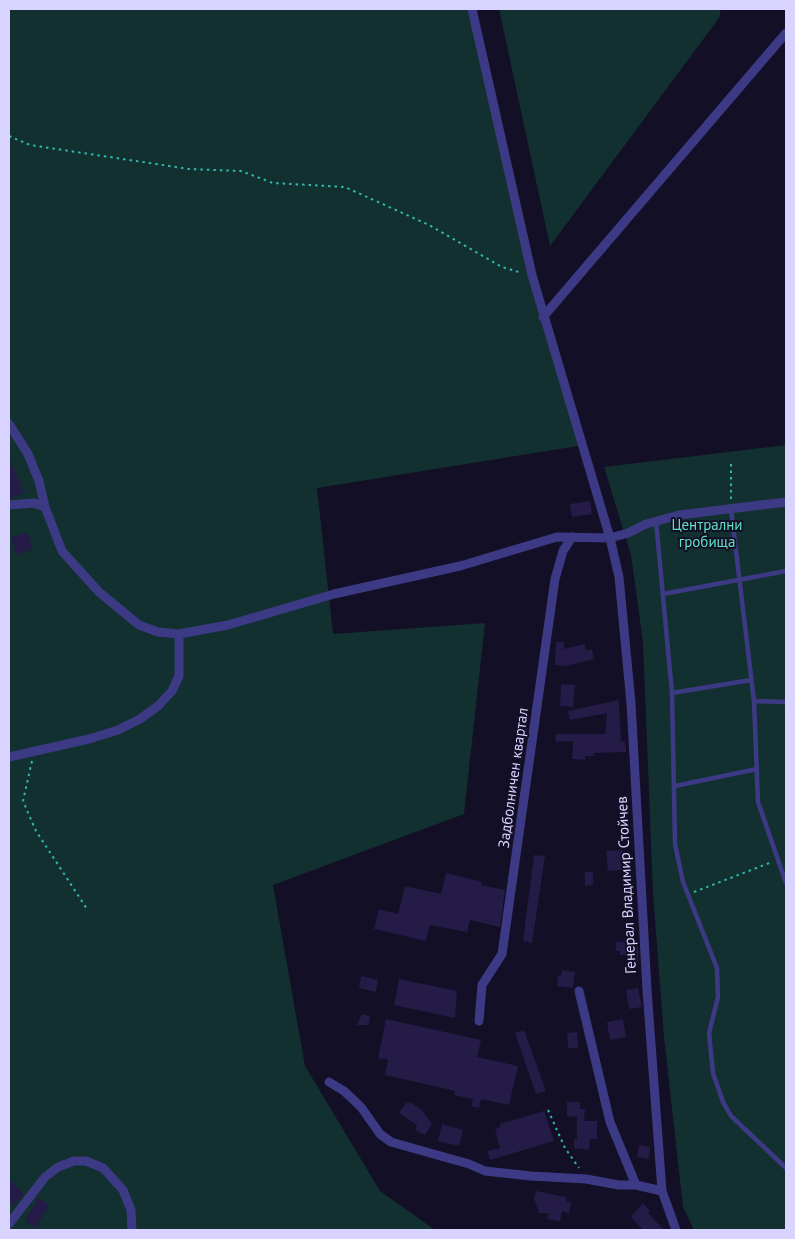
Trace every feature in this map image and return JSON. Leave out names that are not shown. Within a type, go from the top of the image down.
[{"type":"street","name":"Генерал Владимир Стойчев","points":[[472,9],[532,276],[610,538],[619,577],[626,631],[647,990],[662,1190],[676,1230]]},
{"type":"street","points":[[543,317],[786,33]]},
{"type":"street","points":[[9,424],[39,481],[45,507],[62,551],[99,592],[139,625],[158,632],[179,634],[228,625],[334,594],[460,566],[556,537],[610,538],[656,521],[786,502]]},
{"type":"street","points":[[9,505],[34,503],[45,507]]},
{"type":"street","name":"Задболничен квартал","points":[[479,1020],[482,985],[502,954],[555,579],[563,551],[572,537]]},
{"type":"street","points":[[9,757],[118,730],[140,719],[158,706],[172,691],[179,676],[179,634]]},
{"type":"street","points":[[579,991],[610,1122],[636,1185]]},
{"type":"street","points":[[329,1082],[344,1091],[361,1106],[380,1134],[391,1142],[469,1164],[485,1171],[586,1179],[662,1190]]},
{"type":"street","points":[[9,1224],[45,1177],[58,1167],[74,1161],[86,1161],[103,1168],[123,1190],[130,1210],[132,1230]]},
{"type":"lane","points":[[731,509],[754,701],[758,802],[786,883]]},
{"type":"lane","points":[[656,521],[672,693],[675,844],[688,894],[717,968],[718,997],[709,1033],[709,1051],[717,1087],[731,1116],[784,1162],[786,1168]]},
{"type":"lane","points":[[663,594],[786,571]]},
{"type":"lane","points":[[672,693],[751,680]]},
{"type":"lane","points":[[754,701],[786,702]]},
{"type":"lane","points":[[675,786],[757,769]]},
{"type":"path","points":[[9,136],[40,146],[188,169],[241,171],[272,184],[345,187],[429,225],[502,267],[532,276]]},
{"type":"path","points":[[731,464],[731,509]]},
{"type":"path","points":[[34,751],[23,801],[36,831],[87,909]]},
{"type":"path","points":[[688,894],[777,860]]},
{"type":"path","points":[[548,1110],[566,1148],[586,1179]]},
{"type":"green space","points":[[9,9],[473,9],[524,242],[578,446],[317,488],[333,634],[485,623],[464,814],[273,885],[305,1066],[380,1191],[435,1230],[9,1230]]},
{"type":"green space","points":[[499,9],[721,9],[719,18],[550,246]]},
{"type":"green space","name":"Централни гробища","points":[[786,445],[786,1230],[694,1230],[683,1207],[664,1037],[653,893],[643,642],[631,555],[604,467]]},
{"type":"building","points":[[9,457],[24,493],[9,499]]},
{"type":"building","points":[[590,501],[592,514],[572,517],[570,504]]},
{"type":"building","points":[[28,533],[32,550],[16,554],[11,537]]},
{"type":"building","points":[[556,642],[564,642],[564,649],[585,644],[586,651],[592,649],[594,659],[566,666],[555,665]]},
{"type":"building","points":[[561,684],[575,685],[573,707],[560,706]]},
{"type":"building","points":[[619,700],[621,741],[625,741],[626,752],[594,753],[594,756],[585,756],[585,760],[572,759],[573,741],[556,742],[555,734],[605,734],[607,713],[570,720],[568,711]]},
{"type":"building","points":[[622,850],[623,870],[608,871],[606,851]]},
{"type":"building","points":[[534,855],[545,856],[532,943],[523,941]]},
{"type":"building","points":[[585,872],[593,872],[593,885],[585,886]]},
{"type":"building","points":[[446,873],[482,882],[481,885],[505,890],[500,927],[470,920],[467,932],[430,925],[426,941],[374,929],[379,909],[398,914],[405,886],[441,894]]},
{"type":"building","points":[[636,941],[636,947],[638,946],[638,964],[626,964],[626,955],[620,955],[620,951],[616,951],[616,942]]},
{"type":"building","points":[[562,970],[575,972],[573,988],[557,986],[558,975],[561,976]]},
{"type":"building","points":[[361,976],[378,980],[376,992],[359,988]]},
{"type":"building","points":[[399,979],[457,991],[455,1018],[394,1005]]},
{"type":"building","points":[[638,988],[642,1007],[629,1009],[626,990]]},
{"type":"building","points":[[362,1014],[370,1016],[369,1025],[357,1025]]},
{"type":"building","points":[[386,1019],[481,1040],[477,1057],[518,1066],[509,1105],[481,1099],[479,1108],[471,1106],[473,1099],[454,1095],[455,1091],[385,1075],[388,1060],[378,1058]]},
{"type":"building","points":[[623,1019],[626,1037],[610,1040],[607,1022]]},
{"type":"building","points":[[524,1030],[546,1091],[536,1094],[515,1033]]},
{"type":"building","points":[[577,1032],[578,1048],[568,1048],[567,1033]]},
{"type":"building","points":[[410,1102],[421,1109],[432,1124],[425,1135],[415,1130],[417,1125],[399,1113],[406,1103]]},
{"type":"building","points":[[567,1102],[580,1102],[580,1109],[585,1109],[584,1121],[597,1121],[597,1139],[590,1139],[589,1150],[574,1148],[574,1139],[577,1139],[577,1117],[567,1116]]},
{"type":"building","points":[[544,1111],[554,1141],[490,1160],[487,1151],[500,1148],[495,1129],[500,1127],[500,1124]]},
{"type":"building","points":[[442,1124],[463,1130],[459,1146],[438,1141]]},
{"type":"building","points":[[639,1145],[650,1147],[649,1159],[637,1157]]},
{"type":"building","points":[[9,1179],[24,1194],[14,1206],[9,1200]]},
{"type":"building","points":[[536,1191],[566,1197],[566,1201],[571,1202],[569,1213],[562,1211],[560,1221],[547,1219],[548,1213],[539,1213],[534,1199]]},
{"type":"building","points":[[38,1198],[48,1204],[48,1207],[36,1228],[25,1221]]},
{"type":"building","points":[[643,1203],[650,1211],[648,1213],[664,1230],[643,1230],[631,1217]]}]
